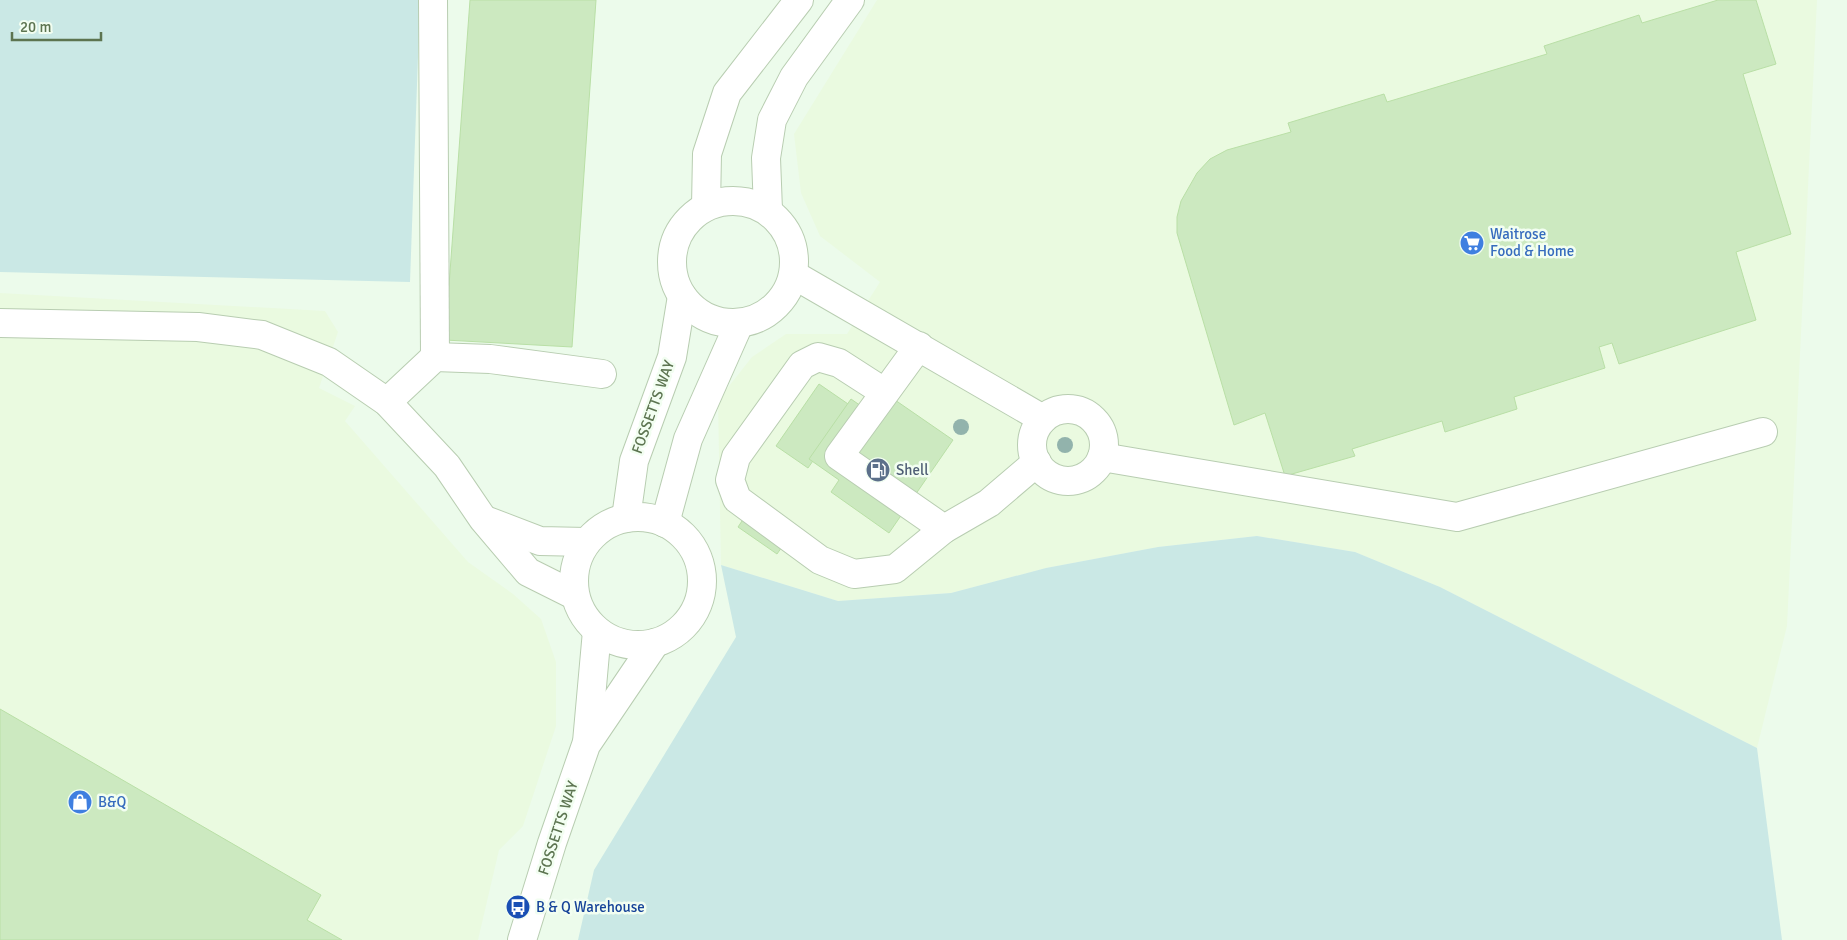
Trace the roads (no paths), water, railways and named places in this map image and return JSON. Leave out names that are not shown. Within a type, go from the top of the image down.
[{"type":"street","points":[[433,0],[435,357]]},
{"type":"street","points":[[706,206],[707,154],[727,93],[799,0]]},
{"type":"street","points":[[768,210],[766,158],[772,120],[794,77],[850,0]]},
{"type":"street","points":[[727,200],[748,202],[768,210],[785,228],[794,250],[794,275],[787,293],[774,308],[758,318],[739,324],[717,322],[697,312],[682,296],[673,277],[671,256],[677,235],[689,218],[706,206],[727,200]]},
{"type":"street","points":[[794,275],[1043,419]]},
{"type":"street","name":"FOSSETTS WAY","points":[[626,518],[634,461],[672,357],[682,296]]},
{"type":"street","points":[[0,323],[198,328],[262,334],[329,362],[386,402],[447,466],[483,520],[528,572],[574,594]]},
{"type":"street","points":[[665,523],[688,439],[739,324]]},
{"type":"street","points":[[919,346],[839,456],[944,529]]},
{"type":"street","points":[[386,402],[435,357],[490,359],[602,374]]},
{"type":"street","points":[[884,392],[838,363],[818,357],[802,365],[736,457],[730,480],[737,499],[820,560],[854,574],[894,569],[944,529],[988,503],[1037,462]]},
{"type":"street","points":[[1062,409],[1082,412],[1091,417],[1102,434],[1104,446],[1102,457],[1088,475],[1077,479],[1065,480],[1054,478],[1044,472],[1037,462],[1032,440],[1036,429],[1043,419],[1062,409]]},
{"type":"street","points":[[1102,457],[1457,516],[1763,432]]},
{"type":"street","points":[[643,517],[665,523],[683,536],[694,551],[702,573],[702,585],[697,607],[691,618],[675,634],[654,643],[638,646],[616,642],[597,631],[583,616],[574,594],[576,563],[586,542],[605,525],[626,518],[643,517]]},
{"type":"street","points":[[483,520],[540,541],[586,542]]},
{"type":"street","name":"FOSSETTS WAY","points":[[522,940],[552,843],[586,745],[597,631]]},
{"type":"street","name":"FOSSETTS WAY","points":[[586,745],[654,643]]},
{"type":"place","name":"Waitrose Food & Home","points":[[1472,243]]},
{"type":"place","name":"Shell","points":[[878,470]]},
{"type":"place","name":"B&Q","points":[[80,802]]},
{"type":"place","name":"B & Q Warehouse","points":[[518,907]]}]
